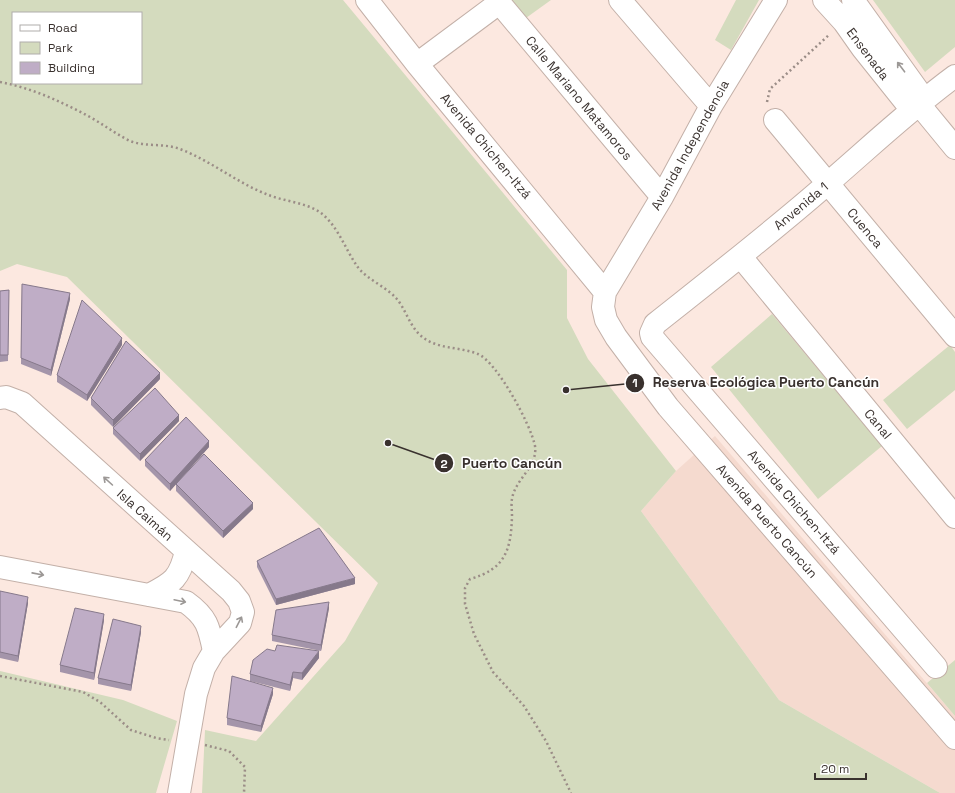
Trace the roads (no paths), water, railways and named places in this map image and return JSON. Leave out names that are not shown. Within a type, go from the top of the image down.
[{"type":"street","name":"Avenida Chichen-Itzá","points":[[367,0],[417,64],[557,231],[605,292]]},
{"type":"street","points":[[620,0],[711,106]]},
{"type":"street","name":"Avenida Independencia","points":[[605,292],[662,197],[711,106],[776,0]]},
{"type":"street","name":"Ensenada","points":[[824,0],[844,22],[863,49],[918,104],[955,148]]},
{"type":"street","name":"Ensenada","points":[[853,0],[918,104]]},
{"type":"street","points":[[417,64],[498,2]]},
{"type":"street","name":"Calle Mariano Matamoros","points":[[498,2],[662,197]]},
{"type":"street","name":"Anvenida 1","points":[[652,337],[651,329],[655,324],[741,257],[918,104],[955,76]]},
{"type":"street","name":"Cuenca","points":[[775,120],[955,336]]},
{"type":"street","name":"Canal","points":[[741,257],[955,517]]},
{"type":"street","name":"Avenida Puerto Cancún","points":[[605,292],[604,307],[606,320],[616,337],[668,406],[955,738]]},
{"type":"street","name":"Avenida Chichen-Itzá","points":[[652,337],[936,667]]},
{"type":"street","name":"Isla Caimán","points":[[0,398],[6,397],[22,403],[231,591],[240,601],[243,612],[240,623],[214,651],[204,668],[196,694],[179,793]]},
{"type":"street","points":[[149,595],[170,584],[177,577],[182,568],[186,551]]},
{"type":"street","points":[[0,567],[186,602],[199,611],[207,622],[214,651]]},
{"type":"place","name":"Reserva Ecológica Puerto Cancún","points":[[566,390]]},
{"type":"place","name":"Puerto Cancún","points":[[388,443]]}]
